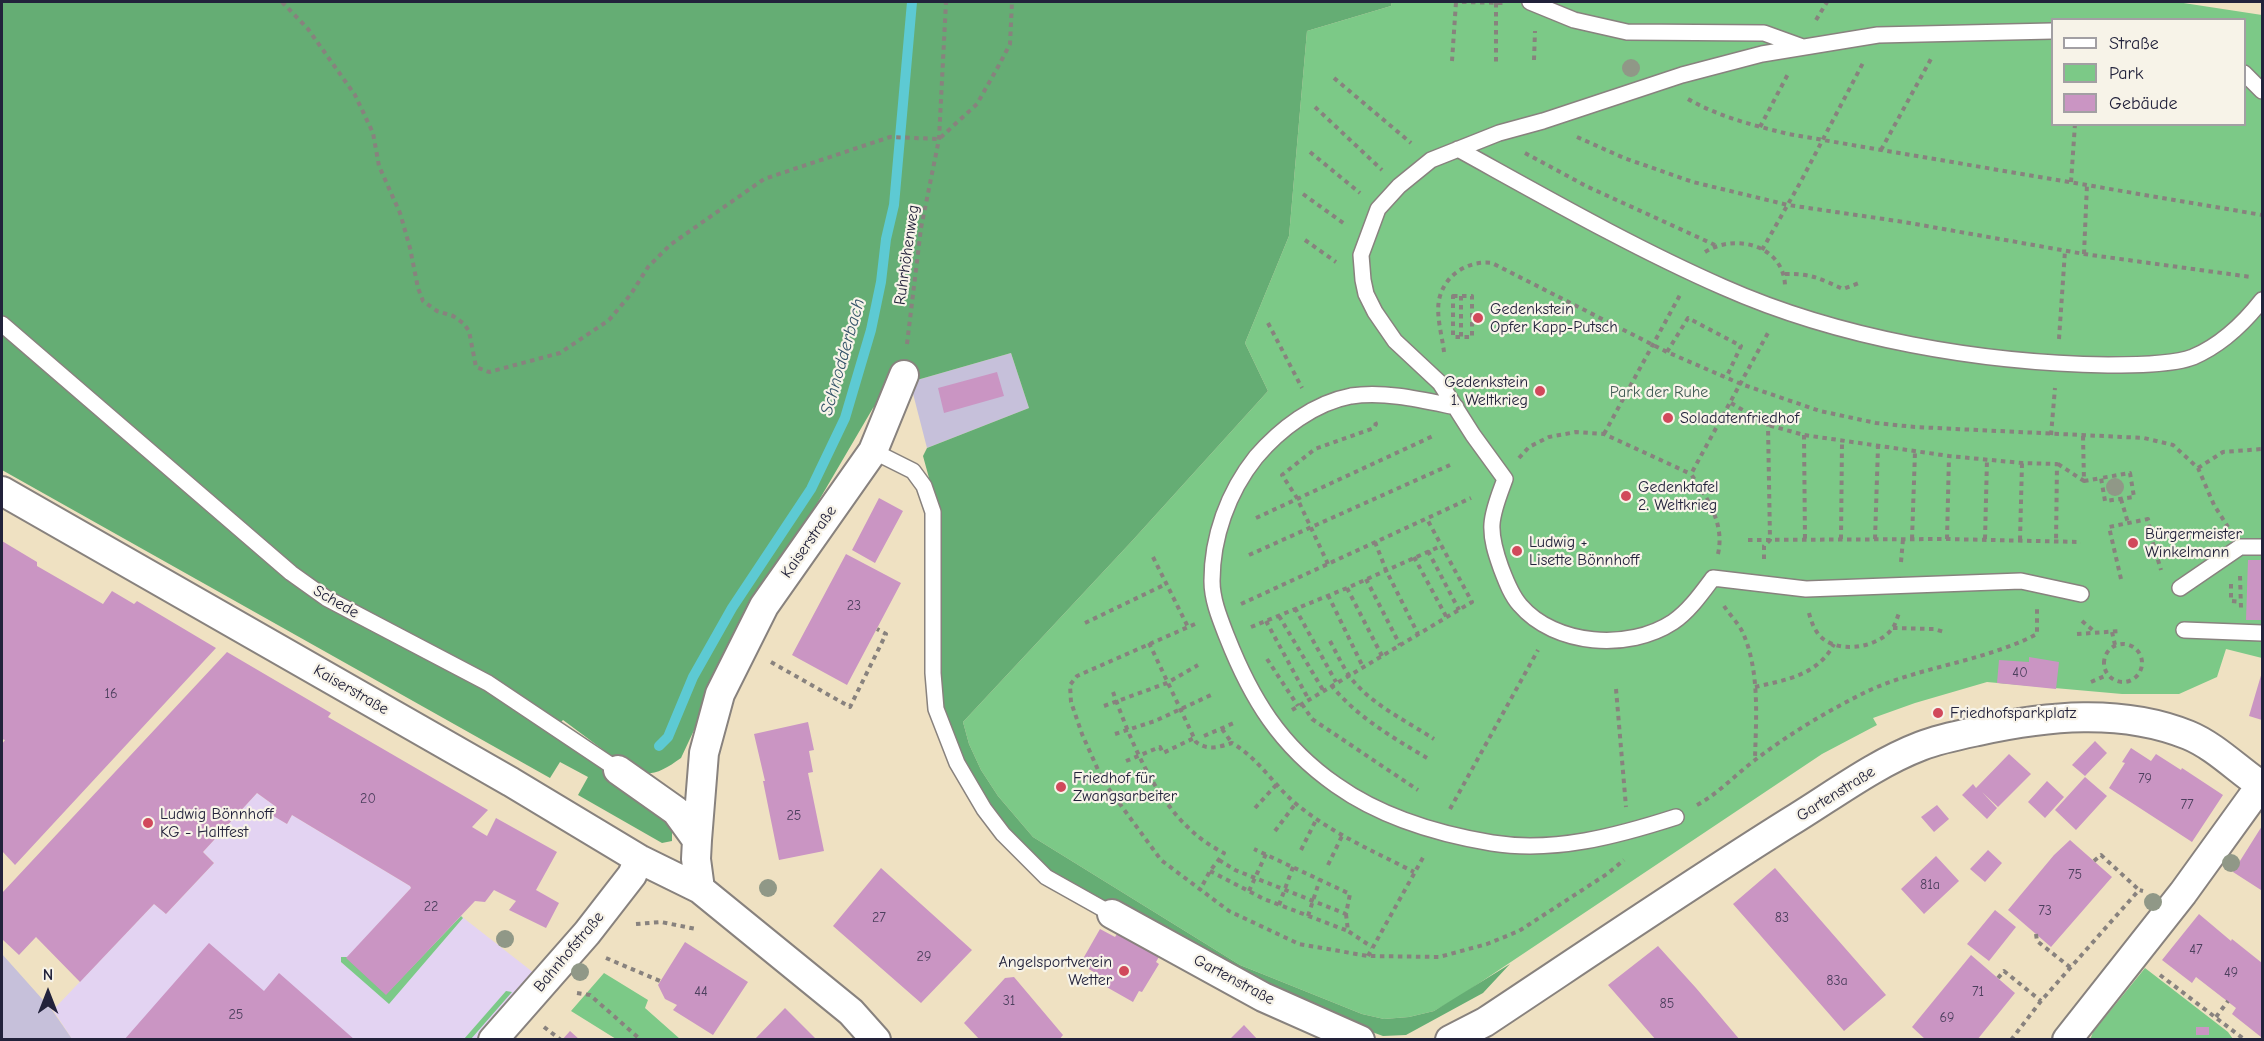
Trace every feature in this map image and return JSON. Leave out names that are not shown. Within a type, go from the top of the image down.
[{"type":"street","name":"Kaiserstraße","points":[[700,888],[696,859],[704,753],[720,694],[764,606],[873,451],[904,375]]},
{"type":"street","name":"Kaiserstraße","points":[[2,491],[511,782],[639,859],[700,888],[851,1012],[876,1040]]},
{"type":"street","name":"Gartenstraße","points":[[1450,1040],[1485,1022],[1776,831],[1886,763],[1921,746],[2014,723],[2062,717],[2113,718],[2189,735],[2262,785],[2183,893],[2067,1040]]},
{"type":"street","name":"Schede","points":[[618,770],[676,811],[697,840]]},
{"type":"street","name":"Bahnhofstraße","points":[[493,1040],[587,933],[632,875],[639,859]]},
{"type":"street","name":"Gartenstraße","points":[[1112,914],[1263,997],[1360,1040]]},
{"type":"lane","points":[[1530,2],[1574,20],[1628,32],[1764,33],[1803,47]]},
{"type":"lane","points":[[2051,32],[1940,32],[1878,35],[1762,54],[1659,82],[1544,121],[1493,135],[1431,160],[1399,186],[1378,209],[1361,255],[1362,280],[1375,312],[1395,341],[1440,383],[1473,435],[1505,479],[1492,523],[1496,556],[1509,588],[1519,604],[1533,618],[1550,628],[1571,635],[1602,640],[1648,635],[1674,622],[1693,604],[1713,578],[1806,589],[2021,581],[2081,594]]},
{"type":"lane","points":[[2246,75],[2262,91]]},
{"type":"lane","points":[[1458,149],[1586,220],[1724,288],[1799,316],[1893,340],[1964,354],[2057,363],[2133,365],[2192,357],[2234,332],[2262,300]]},
{"type":"lane","name":"Schede","points":[[2,324],[51,364],[251,540],[326,598],[488,683],[618,770]]},
{"type":"lane","points":[[1456,407],[1413,398],[1377,395],[1351,396],[1314,410],[1271,440],[1248,468],[1232,493],[1222,520],[1214,553],[1212,584],[1218,614],[1248,686],[1288,743],[1336,785],[1369,805],[1437,831],[1493,843],[1521,846],[1563,844],[1628,832],[1676,817]]},
{"type":"lane","points":[[873,451],[913,471],[924,486],[933,512],[933,673],[936,709],[957,764],[984,809],[1003,834],[1046,877],[1112,914]]},
{"type":"lane","points":[[2180,588],[2240,547],[2262,547]]},
{"type":"lane","points":[[2184,630],[2262,633]]},
{"type":"path","points":[[282,2],[308,29],[355,95],[373,133],[379,166],[400,213],[423,301],[429,307],[464,323],[469,331],[476,367],[489,372],[560,353],[609,320],[632,294],[648,267],[670,245],[764,179],[890,137],[939,139],[977,104],[1010,44],[1012,2]]},
{"type":"path","name":"Ruhrhöhenweg","points":[[904,375],[921,228],[939,139],[946,2]]},
{"type":"path","points":[[1452,61],[1456,2]]},
{"type":"path","points":[[1462,2],[1507,3]]},
{"type":"path","points":[[1821,10],[1827,2]]},
{"type":"path","points":[[1496,3],[1496,62]]},
{"type":"path","points":[[1881,150],[1930,65],[1940,32]]},
{"type":"path","points":[[1762,250],[1878,35]]},
{"type":"path","points":[[1334,78],[1431,160]]},
{"type":"path","points":[[1659,82],[1705,109],[1788,134],[2262,214]]},
{"type":"path","points":[[1315,107],[1399,186]]},
{"type":"path","points":[[1544,121],[1623,159],[1693,182],[1788,205],[1904,222],[2084,254],[2262,278]]},
{"type":"path","points":[[2071,182],[2075,126]]},
{"type":"path","points":[[1493,135],[1586,186],[1716,245],[1744,244],[1771,254],[1779,262],[1785,274],[1785,298],[1741,384]]},
{"type":"path","points":[[1310,152],[1378,209]]},
{"type":"path","points":[[2084,254],[2087,184]]},
{"type":"path","points":[[1303,194],[1366,241]]},
{"type":"path","points":[[1604,434],[1702,254],[1716,245]]},
{"type":"path","points":[[2051,435],[2066,251]]},
{"type":"path","points":[[1447,394],[1439,300],[1443,289],[1457,271],[1467,264],[1492,263],[1726,378],[1820,411],[1876,423],[2051,435],[2144,438],[2173,445],[2199,468],[2214,505],[2240,547]]},
{"type":"path","points":[[1785,274],[1815,275],[1843,289],[1859,283]]},
{"type":"path","points":[[1442,339],[1472,337],[1472,296],[1453,296],[1453,337]]},
{"type":"path","points":[[1461,296],[1461,337]]},
{"type":"path","points":[[1667,351],[1688,318],[1741,346],[1726,378]]},
{"type":"path","points":[[1268,323],[1314,410]]},
{"type":"path","points":[[1328,564],[1297,498],[1282,475],[1315,449],[1374,428],[1376,424],[1351,396]]},
{"type":"path","points":[[1731,403],[1768,425],[1842,442],[1987,460],[2057,464],[2084,481],[2101,478],[2130,473],[2134,497],[2105,501],[2101,478]]},
{"type":"path","points":[[1763,583],[1764,546],[1770,540],[1768,425]]},
{"type":"path","points":[[1633,853],[1607,874],[1519,931],[1487,944],[1439,957],[1368,956],[1299,944],[1230,911],[1161,860],[1103,781],[1082,734],[1071,702],[1070,685],[1077,676],[1492,489],[1505,479],[1529,447],[1549,437],[1576,432],[1604,434],[1690,474]]},
{"type":"path","points":[[1804,435],[1805,539]]},
{"type":"path","points":[[1256,518],[1433,436]]},
{"type":"path","points":[[2083,436],[2084,481]]},
{"type":"path","points":[[1841,539],[1842,442]]},
{"type":"path","points":[[1875,539],[1878,447]]},
{"type":"path","points":[[2199,468],[2223,452],[2262,449]]},
{"type":"path","points":[[1912,539],[1915,452]]},
{"type":"path","points":[[1947,539],[1949,456]]},
{"type":"path","points":[[1985,539],[1987,460]]},
{"type":"path","points":[[2020,540],[2022,463]]},
{"type":"path","points":[[2056,542],[2057,464]]},
{"type":"path","points":[[1249,555],[1450,465]]},
{"type":"path","points":[[2121,499],[2128,523]]},
{"type":"path","points":[[1263,653],[1298,706],[1472,602],[1427,519]]},
{"type":"path","points":[[2121,579],[2109,527],[2148,519],[2161,570]]},
{"type":"path","points":[[1748,540],[1985,539],[2081,542]]},
{"type":"path","points":[[1375,542],[1386,570],[1418,634]]},
{"type":"path","points":[[1251,627],[1441,546]]},
{"type":"path","points":[[1428,551],[1460,610]]},
{"type":"path","points":[[1154,557],[1188,627]]},
{"type":"path","points":[[1414,557],[1446,618]]},
{"type":"path","points":[[2240,571],[2241,614]]},
{"type":"path","points":[[1366,579],[1400,645]]},
{"type":"path","points":[[1085,623],[1166,584]]},
{"type":"path","points":[[1806,589],[1807,609],[1820,636],[1834,644],[1853,647],[1869,644],[1883,637],[1893,627],[1900,610],[1899,584]]},
{"type":"path","points":[[1676,817],[1713,796],[1755,760],[1838,706],[1870,690],[2011,648],[2037,634],[2037,585]]},
{"type":"path","points":[[1347,588],[1382,656]]},
{"type":"path","points":[[2240,593],[2248,594]]},
{"type":"path","points":[[1328,595],[1363,667]]},
{"type":"path","points":[[1244,602],[1246,610]]},
{"type":"path","points":[[1295,609],[1336,682]]},
{"type":"path","points":[[1279,615],[1323,690]]},
{"type":"path","points":[[1249,619],[1255,636]]},
{"type":"path","points":[[1266,621],[1309,700]]},
{"type":"path","points":[[2082,621],[2096,632]]},
{"type":"path","points":[[1893,627],[1934,629],[1944,632]]},
{"type":"path","points":[[1368,956],[1550,628]]},
{"type":"path","points":[[744,647],[850,707],[886,634],[877,629]]},
{"type":"path","points":[[2077,634],[2121,631]]},
{"type":"path","points":[[2112,632],[2115,645]]},
{"type":"path","points":[[1330,641],[1349,675],[1368,694],[1388,710],[1434,739]]},
{"type":"path","points":[[1149,643],[1194,738],[1203,748],[1214,748],[1232,743]]},
{"type":"path","points":[[1755,687],[1804,674],[1828,655],[1834,644]]},
{"type":"path","points":[[2122,644],[2135,648],[2142,659],[2141,670],[2135,678],[2123,683],[2116,682],[2107,675],[2104,669],[2104,659],[2110,648],[2115,645],[2122,644]]},
{"type":"path","points":[[1104,706],[1167,683],[1198,665]]},
{"type":"path","points":[[2091,682],[2107,675]]},
{"type":"path","points":[[1331,685],[1345,702],[1379,729],[1427,758]]},
{"type":"path","points":[[1616,689],[1628,832]]},
{"type":"path","points":[[1113,692],[1138,757],[1154,784],[1191,829],[1210,846],[1224,853],[1210,871],[1200,890]]},
{"type":"path","points":[[1115,734],[1155,721],[1211,696]]},
{"type":"path","points":[[1302,704],[1312,718],[1418,790]]},
{"type":"path","points":[[1204,736],[1236,722]]},
{"type":"path","points":[[1222,729],[1232,743],[1244,750],[1316,820],[1342,836],[1414,872]]},
{"type":"path","points":[[1126,761],[1160,747],[1163,753],[1194,738]]},
{"type":"path","points":[[1256,808],[1277,784]]},
{"type":"path","points":[[1275,831],[1296,803]]},
{"type":"path","points":[[1301,850],[1316,820]]},
{"type":"path","points":[[1328,865],[1342,836]]},
{"type":"path","points":[[1254,849],[1350,894],[1346,914],[1348,931]]},
{"type":"path","points":[[1249,891],[1266,854]]},
{"type":"path","points":[[2094,861],[2101,855],[2139,890],[2183,893]]},
{"type":"path","points":[[1219,860],[1256,879],[1346,914]]},
{"type":"path","points":[[1279,905],[1293,867]]},
{"type":"path","points":[[1210,871],[1279,905],[1348,931],[1372,947]]},
{"type":"path","points":[[1308,916],[1320,879]]},
{"type":"path","points":[[2011,1040],[2041,1001],[2139,890]]},
{"type":"path","points":[[632,925],[650,921],[707,930],[732,914]]},
{"type":"path","points":[[587,933],[606,958],[660,981]]},
{"type":"path","points":[[2036,934],[2037,941],[2071,968]]},
{"type":"path","points":[[606,958],[612,950]]},
{"type":"path","points":[[2134,955],[2245,1040]]},
{"type":"path","points":[[1998,978],[2004,971],[2041,1001]]},
{"type":"path","points":[[551,973],[577,993],[590,995],[641,1040]]},
{"type":"path","points":[[2216,1017],[2228,1001]]},
{"type":"shaded area","points":[[1011,353],[1029,408],[927,448],[910,382]]},
{"type":"shaded area","points":[[257,793],[275,806],[271,814],[287,824],[292,815],[410,886],[411,888],[347,958],[387,994],[461,916],[534,973],[476,1039],[72,1039],[53,1010],[154,904],[166,914],[214,863],[203,852]]},
{"type":"shaded area","points":[[2,954],[52,1010],[72,1039],[2,1039]]},
{"type":"green space","points":[[2,2],[1392,2],[1391,6],[1307,31],[1289,236],[1245,343],[1268,391],[963,722],[969,744],[981,770],[998,796],[1033,837],[1240,965],[1362,1014],[1384,1019],[1409,1017],[1434,1011],[1510,964],[1483,993],[1406,1035],[1383,1036],[1347,1023],[1060,879],[1042,866],[993,812],[956,747],[941,712],[938,511],[923,456],[927,448],[1029,408],[1011,353],[910,382],[873,408],[808,519],[754,602],[681,758],[652,773],[633,772],[563,720],[552,731],[655,810],[672,828],[672,841],[662,843],[578,795],[588,777],[560,762],[550,778],[2,470]]},
{"type":"green space","name":"Park der Ruhe","points":[[1392,2],[2177,2],[2262,15],[2262,658],[2226,649],[2217,677],[2179,694],[2122,694],[1987,682],[1873,718],[1877,725],[1822,754],[1457,998],[1434,1011],[1409,1017],[1384,1019],[1362,1014],[1240,965],[1033,837],[998,796],[981,770],[969,744],[963,722],[1268,391],[1245,343],[1289,236],[1307,31],[1391,6]]},
{"type":"green space","points":[[461,916],[463,918],[389,1004],[341,962],[341,957],[347,957],[386,994]]},
{"type":"green space","points":[[2145,968],[2228,1032],[2233,1039],[2090,1040],[2093,1032]]},
{"type":"green space","points":[[604,973],[648,1000],[645,1008],[680,1039],[616,1039],[571,1011]]},
{"type":"green space","points":[[506,991],[512,992],[471,1039],[464,1039]]},
{"type":"building","points":[[997,372],[1004,396],[944,413],[938,388]]},
{"type":"building","points":[[879,498],[903,511],[875,563],[852,550]]},
{"type":"building","points":[[2,541],[37,562],[37,566],[103,604],[112,591],[134,604],[137,601],[216,648],[15,865],[2,851],[2,744],[5,740],[2,739]]},
{"type":"building","points":[[846,554],[901,583],[847,685],[792,655]]},
{"type":"building","points":[[2248,560],[2262,560],[2262,620],[2246,620]]},
{"type":"building","points":[[227,652],[331,713],[328,717],[488,810],[472,827],[487,836],[496,818],[557,852],[536,890],[559,903],[546,928],[509,910],[516,901],[494,890],[485,902],[475,901],[386,995],[346,958],[411,888],[410,886],[292,815],[287,824],[270,814],[275,806],[257,793],[203,852],[214,863],[166,914],[154,904],[80,982],[36,937],[19,955],[2,939],[2,893]]},
{"type":"building","points":[[2029,657],[2059,662],[2056,689],[1997,683],[1999,660],[2029,662]]},
{"type":"building","points":[[2262,672],[2262,720],[2249,716]]},
{"type":"building","points":[[808,722],[814,750],[809,751],[813,772],[808,773],[824,851],[779,860],[754,734]]},
{"type":"building","points":[[2095,741],[2107,753],[2085,776],[2072,765]]},
{"type":"building","points":[[2131,748],[2151,761],[2156,754],[2223,795],[2192,842],[2109,788],[2125,763],[2122,762]]},
{"type":"building","points":[[2009,754],[2031,774],[1998,807],[1982,792],[1997,808],[1987,819],[1962,795],[1973,784],[1976,788]]},
{"type":"building","points":[[2085,777],[2107,796],[2076,830],[2055,810]]},
{"type":"building","points":[[2047,781],[2064,797],[2045,818],[2028,802]]},
{"type":"building","points":[[1937,805],[1949,819],[1934,832],[1921,817]]},
{"type":"building","points":[[2262,826],[2262,890],[2261,890],[2233,872]]},
{"type":"building","points":[[2070,840],[2112,877],[2051,947],[2008,910],[2054,855]]},
{"type":"building","points":[[1988,850],[2002,863],[1985,882],[1970,869]]},
{"type":"building","points":[[1936,856],[1959,881],[1924,914],[1901,889]]},
{"type":"building","points":[[881,868],[972,950],[921,1003],[833,926]]},
{"type":"building","points":[[1775,868],[1886,995],[1844,1031],[1733,904]]},
{"type":"building","points":[[1995,910],[2016,927],[1989,961],[1967,944]]},
{"type":"building","points":[[2199,914],[2262,963],[2261,1037],[2232,1014],[2236,1008],[2196,977],[2192,983],[2162,960]]},
{"type":"building","name":"Angelsportverein Wetter","points":[[1100,929],[1115,937],[1119,931],[1160,955],[1156,962],[1159,964],[1133,1002],[1103,985],[1106,979],[1080,964]]},
{"type":"building","points":[[685,942],[748,982],[713,1035],[673,1010],[677,1005],[665,999],[658,985]]},
{"type":"building","points":[[209,943],[264,991],[279,973],[355,1040],[124,1040]]},
{"type":"building","points":[[1658,946],[1740,1040],[1656,1040],[1608,985]]},
{"type":"building","points":[[1971,955],[2015,993],[1977,1040],[1926,1040],[1912,1027]]},
{"type":"building","points":[[1014,977],[1063,1035],[1059,1040],[980,1040],[964,1023],[1005,978]]},
{"type":"building","points":[[785,1008],[817,1040],[754,1040]]},
{"type":"building","points":[[1244,1025],[1258,1040],[1229,1040]]},
{"type":"building","points":[[2196,1027],[2209,1027],[2209,1035],[2196,1035]]},
{"type":"building","points":[[570,1031],[580,1040],[562,1040]]},
{"type":"waterway","name":"Schnodderbach","points":[[659,746],[668,737],[693,677],[732,608],[811,489],[845,418],[871,330],[894,205],[912,2]]},
{"type":"place","name":"Gedenkstein Opfer Kapp-Putsch","points":[[1478,318]]},
{"type":"place","name":"Gedenkstein 1. Weltkrieg","points":[[1540,391]]},
{"type":"place","name":"Soladatenfriedhof","points":[[1668,418]]},
{"type":"place","name":"Gedenktafel 2. Weltkrieg","points":[[1626,496]]},
{"type":"place","name":"Bürgermeister Winkelmann","points":[[2133,543]]},
{"type":"place","name":"Ludwig + Lisette Bönnhoff","points":[[1517,551]]},
{"type":"place","name":"Friedhofsparkplatz","points":[[1938,713]]},
{"type":"place","name":"Friedhof für Zwangsarbeiter","points":[[1061,787]]},
{"type":"place","name":"Ludwig Bönnhoff KG - Haltfest","points":[[148,823]]},
{"type":"place","name":"Angelsportverein Wetter","points":[[1124,971]]}]
